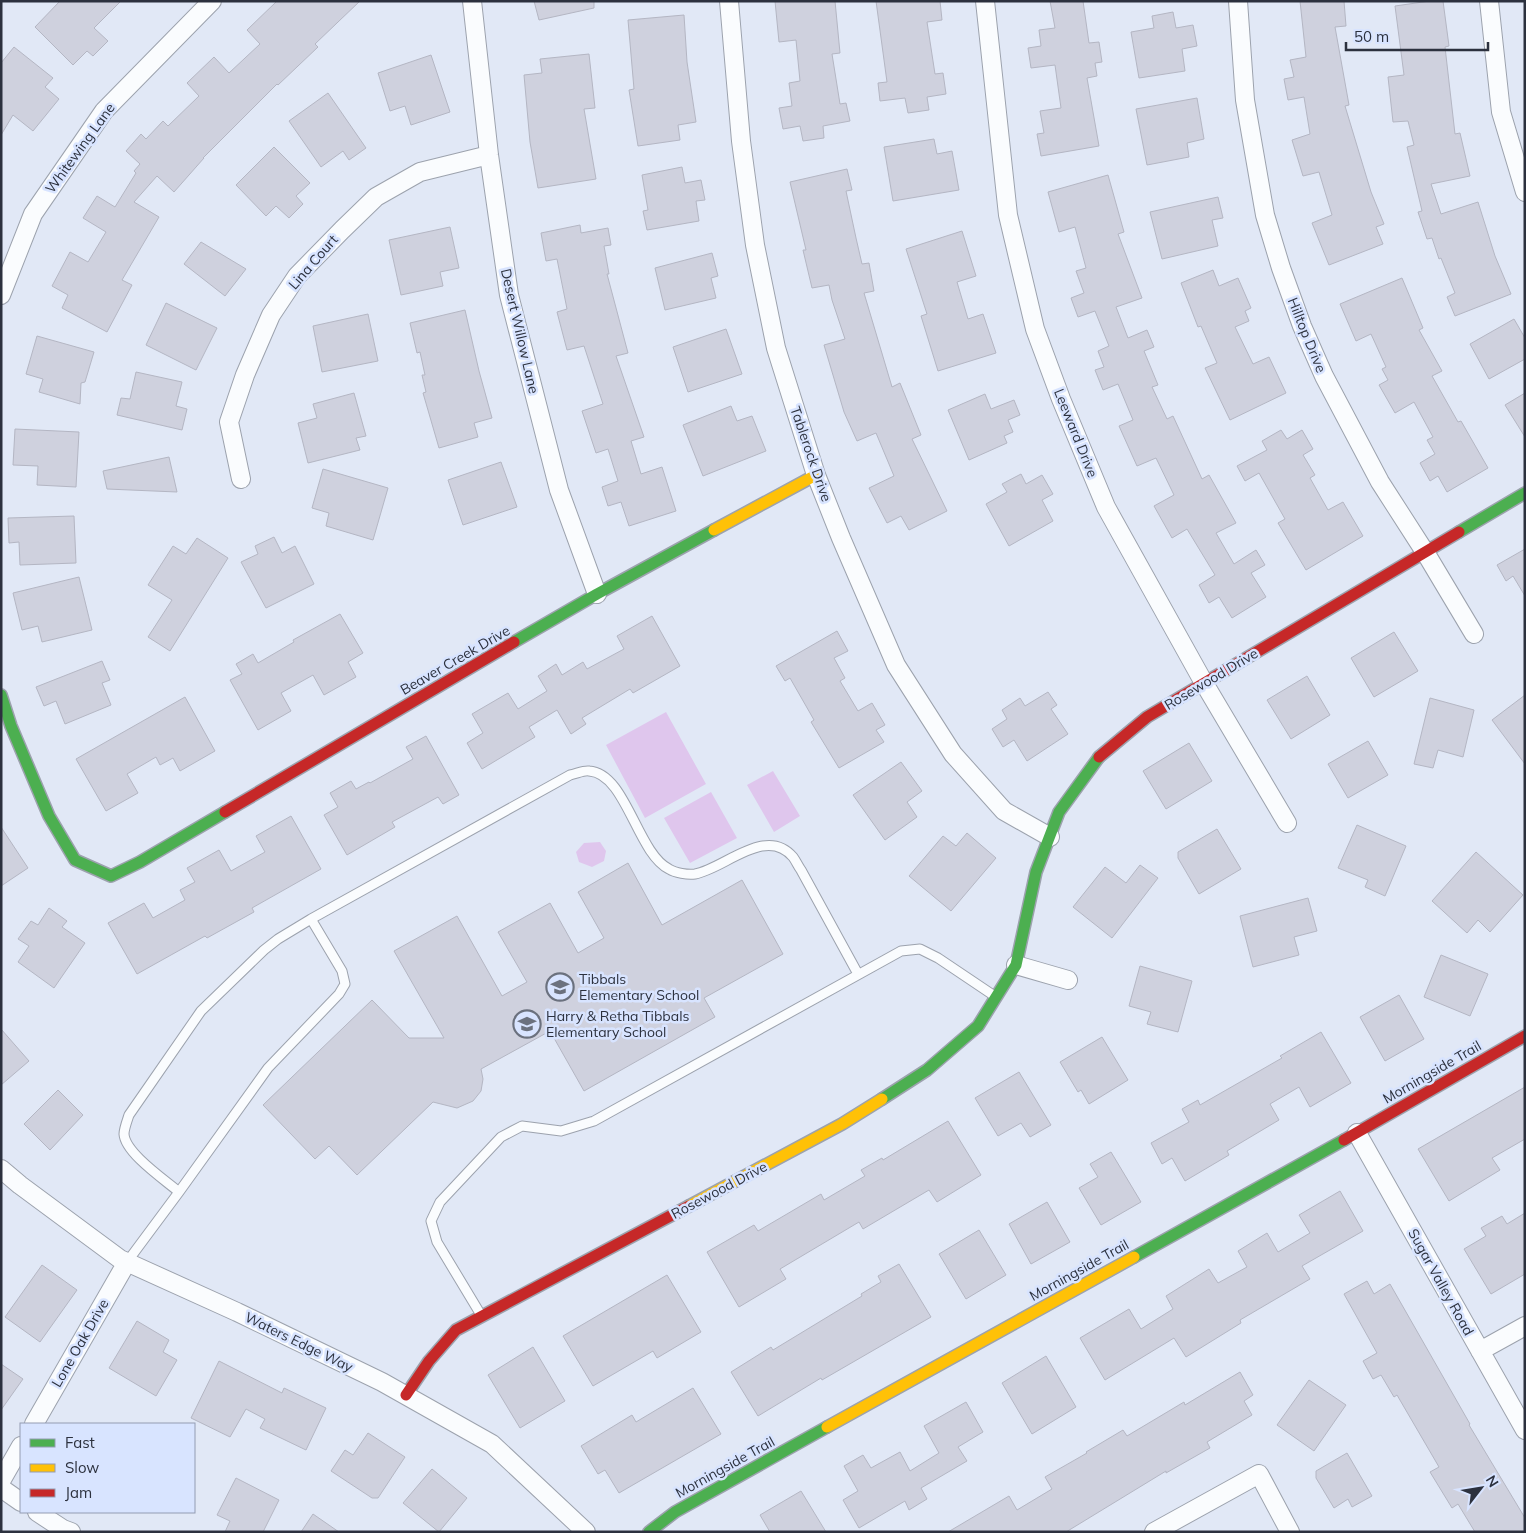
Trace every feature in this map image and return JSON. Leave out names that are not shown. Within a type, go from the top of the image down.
[{"type":"street","name":"Whitewing Lane","points":[[1,295],[33,214],[104,111],[212,1]]},
{"type":"street","name":"Desert Willow Lane","points":[[472,1],[489,155],[509,295],[559,490],[597,594]]},
{"type":"street","name":"Tablerock Drive","points":[[729,1],[741,141],[755,245],[776,348],[816,475],[896,665],[953,754],[1004,811],[1050,837]]},
{"type":"street","name":"Leeward Drive","points":[[985,1],[1008,215],[1036,329],[1061,399],[1106,506],[1204,683],[1287,823]]},
{"type":"street","name":"Hilltop Drive","points":[[1238,1],[1245,100],[1265,214],[1281,268],[1302,326],[1324,376],[1380,482],[1474,634]]},
{"type":"street","points":[[1489,1],[1501,112],[1525,192]]},
{"type":"street","name":"Lina Court","points":[[241,479],[229,422],[245,375],[271,315],[297,276],[376,197],[420,172],[489,155]]},
{"type":"street","name":"Beaver Creek Drive","points":[[1,695],[11,726],[49,816],[75,860],[111,876],[140,862],[597,594],[816,475]]},
{"type":"street","name":"Rosewood Drive","points":[[406,1395],[429,1361],[456,1330],[842,1124],[927,1070],[978,1026],[1016,964],[1036,872],[1059,812],[1100,755],[1147,717],[1525,493]]},
{"type":"street","points":[[1016,964],[1068,980]]},
{"type":"street","name":"Morningside Trail","points":[[649,1532],[675,1512],[1357,1133],[1525,1036]]},
{"type":"street","name":"Sugar Valley Road","points":[[1357,1133],[1525,1430]]},
{"type":"street","name":"Waters Edge Way","points":[[1,1169],[20,1186],[127,1262],[237,1312],[382,1382],[492,1444],[586,1532]]},
{"type":"street","name":"Lone Oak Drive","points":[[35,1423],[127,1262]]},
{"type":"street","points":[[1480,1351],[1525,1326]]},
{"type":"street","points":[[1,1481],[20,1448]]},
{"type":"street","points":[[1154,1532],[1259,1474],[1290,1532]]},
{"type":"street","points":[[1,1488],[20,1501]]},
{"type":"street","points":[[39,1513],[70,1532]]},
{"type":"lane","points":[[179,1192],[145,1164],[127,1145],[124,1134],[129,1116],[201,1011],[278,938],[570,775],[589,771],[607,778],[619,794],[652,853],[663,866],[670,870],[693,875],[756,847],[766,845],[785,850],[793,857],[801,870],[858,974]]},
{"type":"lane","points":[[127,1262],[268,1068],[339,994],[346,984],[342,971],[311,919]]},
{"type":"lane","points":[[481,1316],[437,1242],[431,1221],[440,1202],[501,1138],[522,1126],[562,1131],[594,1121],[901,950],[920,949],[938,958],[996,997]]},
{"type":"shaded area","points":[[666,712],[706,784],[645,818],[606,745]]},
{"type":"shaded area","points":[[773,771],[800,816],[774,832],[747,785]]},
{"type":"shaded area","points":[[711,792],[737,838],[690,863],[664,818]]},
{"type":"shaded area","points":[[600,842],[606,851],[604,861],[592,867],[579,862],[576,852],[584,843]]},
{"type":"building","points":[[60,1],[121,1],[94,28],[108,41],[93,56],[87,51],[73,65],[35,27]]},
{"type":"building","points":[[277,1],[360,1],[315,44],[318,47],[277,84],[203,158],[174,192],[157,176],[134,202],[159,217],[122,280],[132,285],[107,332],[62,308],[68,295],[52,286],[70,252],[88,262],[106,232],[83,218],[97,196],[115,207],[136,173],[134,171],[140,164],[126,151],[141,134],[146,139],[163,121],[168,126],[199,96],[187,83],[214,57],[229,73],[260,44],[247,30]]},
{"type":"building","points":[[534,1],[594,1],[594,8],[539,20]]},
{"type":"building","points":[[775,1],[835,1],[840,53],[832,54],[840,104],[846,103],[850,121],[823,126],[824,138],[803,141],[800,126],[783,129],[779,108],[792,106],[789,83],[800,81],[796,40],[779,42]]},
{"type":"building","points":[[876,1],[940,1],[942,20],[927,22],[935,74],[943,73],[946,94],[927,97],[929,110],[908,113],[905,98],[880,101],[878,83],[887,82]]},
{"type":"building","points":[[1050,1],[1083,1],[1089,43],[1099,42],[1102,62],[1095,63],[1097,76],[1087,78],[1099,146],[1041,156],[1037,134],[1044,133],[1040,111],[1061,108],[1055,65],[1031,68],[1028,48],[1041,46],[1039,30],[1055,28]]},
{"type":"building","points":[[1300,1],[1344,1],[1346,26],[1335,27],[1349,105],[1345,106],[1371,192],[1384,224],[1376,227],[1383,244],[1329,265],[1312,223],[1332,215],[1319,172],[1303,176],[1292,140],[1310,134],[1304,97],[1288,100],[1284,79],[1294,77],[1290,60],[1306,57]]},
{"type":"building","points":[[1443,1],[1449,46],[1445,47],[1455,134],[1460,133],[1470,176],[1431,184],[1441,214],[1478,202],[1495,256],[1511,294],[1455,316],[1447,297],[1455,293],[1441,258],[1439,259],[1432,238],[1427,239],[1418,212],[1422,211],[1407,147],[1414,145],[1408,121],[1393,122],[1388,77],[1404,75],[1395,6]]},
{"type":"building","points":[[1173,12],[1176,28],[1193,25],[1197,46],[1182,49],[1185,71],[1139,78],[1131,32],[1154,28],[1152,16]]},
{"type":"building","points":[[684,15],[687,62],[696,122],[678,125],[680,140],[638,146],[629,90],[634,89],[628,20]]},
{"type":"building","points":[[14,47],[53,78],[45,87],[59,99],[33,131],[13,115],[1,135],[1,63]]},
{"type":"building","points":[[589,54],[595,108],[584,109],[596,179],[538,188],[530,142],[524,75],[542,73],[540,59]]},
{"type":"building","points":[[431,55],[450,112],[411,125],[405,106],[390,111],[378,73]]},
{"type":"building","points":[[328,93],[366,148],[349,160],[343,151],[321,167],[289,121]]},
{"type":"building","points":[[1197,98],[1204,139],[1187,143],[1189,157],[1147,165],[1136,109]]},
{"type":"building","points":[[934,139],[937,154],[952,151],[959,190],[893,201],[884,147]]},
{"type":"building","points":[[274,147],[310,183],[296,196],[303,204],[289,218],[276,206],[266,216],[236,185]]},
{"type":"building","points":[[682,167],[685,183],[701,180],[705,200],[696,201],[699,221],[647,230],[643,211],[648,210],[642,175]]},
{"type":"building","points":[[847,169],[852,190],[846,191],[856,238],[862,264],[869,263],[874,291],[864,293],[892,387],[900,383],[921,435],[912,439],[947,511],[909,530],[901,516],[887,523],[869,488],[894,476],[876,433],[857,441],[844,412],[824,345],[845,339],[829,285],[812,288],[803,250],[806,250],[790,182]]},
{"type":"building","points":[[1108,175],[1124,232],[1118,234],[1142,298],[1116,307],[1128,338],[1147,330],[1154,347],[1144,351],[1158,385],[1152,387],[1167,419],[1173,416],[1202,479],[1209,475],[1236,523],[1216,533],[1234,564],[1256,550],[1265,565],[1251,573],[1266,597],[1232,618],[1219,597],[1209,603],[1199,585],[1215,575],[1187,529],[1172,538],[1154,506],[1174,495],[1156,458],[1137,466],[1119,426],[1133,420],[1118,384],[1103,390],[1095,370],[1104,367],[1098,351],[1109,346],[1095,311],[1078,317],[1071,298],[1084,293],[1076,271],[1086,268],[1075,227],[1059,232],[1048,192]]},
{"type":"building","points":[[1218,197],[1223,218],[1212,220],[1218,246],[1162,259],[1150,212]]},
{"type":"building","points":[[580,225],[581,233],[608,228],[611,245],[604,246],[609,274],[607,274],[628,353],[616,356],[644,437],[631,441],[641,474],[662,467],[676,511],[629,526],[621,502],[608,506],[602,487],[618,481],[608,449],[596,453],[582,411],[603,404],[584,346],[567,350],[557,312],[567,309],[557,259],[546,261],[541,233]]},
{"type":"building","points":[[450,227],[459,268],[440,272],[443,286],[401,295],[389,240]]},
{"type":"building","points":[[962,231],[976,276],[957,282],[968,319],[983,314],[996,353],[938,371],[921,316],[927,314],[906,249]]},
{"type":"building","points":[[201,242],[246,269],[225,296],[184,264]]},
{"type":"building","points":[[712,253],[718,276],[711,278],[716,298],[665,310],[655,268]]},
{"type":"building","points":[[1213,270],[1219,286],[1238,278],[1251,308],[1245,311],[1249,321],[1235,327],[1253,364],[1269,357],[1286,393],[1230,420],[1205,368],[1217,363],[1201,326],[1198,327],[1181,283]]},
{"type":"building","points":[[1402,278],[1423,328],[1419,330],[1442,371],[1432,376],[1458,422],[1461,421],[1488,468],[1447,492],[1438,476],[1430,481],[1420,463],[1435,454],[1427,440],[1433,437],[1414,402],[1395,413],[1379,385],[1388,380],[1382,369],[1386,367],[1371,334],[1356,341],[1340,304]]},
{"type":"building","points":[[166,303],[217,328],[196,370],[146,345]]},
{"type":"building","points":[[465,310],[492,418],[474,423],[478,437],[439,448],[423,393],[426,392],[422,375],[425,375],[420,352],[417,353],[410,323]]},
{"type":"building","points":[[368,314],[378,361],[322,372],[313,326]]},
{"type":"building","points":[[1514,319],[1525,338],[1525,359],[1489,379],[1470,344]]},
{"type":"building","points":[[726,329],[742,374],[688,392],[673,347]]},
{"type":"building","points":[[37,336],[94,352],[85,382],[81,383],[80,404],[39,392],[43,379],[26,374]]},
{"type":"building","points":[[136,372],[182,382],[176,406],[187,409],[182,430],[117,415],[121,398],[130,399]]},
{"type":"building","points":[[354,393],[366,436],[356,438],[360,450],[308,463],[298,423],[317,418],[313,404]]},
{"type":"building","points":[[1525,393],[1525,437],[1505,405]]},
{"type":"building","points":[[985,394],[991,409],[1014,400],[1020,415],[1008,420],[1013,432],[1004,436],[1007,443],[969,460],[948,410]]},
{"type":"building","points":[[731,406],[737,421],[752,416],[766,451],[703,476],[683,425]]},
{"type":"building","points":[[15,429],[79,432],[76,487],[37,485],[38,466],[13,465]]},
{"type":"building","points":[[1281,430],[1287,439],[1302,430],[1313,449],[1303,455],[1315,475],[1310,478],[1328,510],[1343,502],[1363,536],[1306,570],[1278,523],[1285,519],[1259,473],[1245,481],[1237,466],[1267,450],[1262,441]]},
{"type":"building","points":[[169,457],[177,492],[107,489],[103,471]]},
{"type":"building","points":[[501,462],[517,507],[463,525],[448,480]]},
{"type":"building","points":[[323,469],[388,488],[373,540],[326,526],[329,513],[312,508]]},
{"type":"building","points":[[1021,474],[1026,484],[1042,475],[1053,494],[1042,500],[1053,521],[1009,546],[986,504],[1007,492],[1002,484]]},
{"type":"building","points":[[74,516],[76,563],[20,565],[19,542],[9,543],[8,518]]},
{"type":"building","points":[[274,537],[282,553],[295,546],[314,584],[266,608],[241,562],[258,554],[255,546]]},
{"type":"building","points":[[197,538],[228,558],[170,651],[148,637],[172,600],[148,585],[173,546],[186,554]]},
{"type":"building","points":[[1525,549],[1525,596],[1513,576],[1506,581],[1497,565]]},
{"type":"building","points":[[79,577],[92,630],[42,642],[38,626],[22,630],[13,593]]},
{"type":"building","points":[[340,614],[363,653],[348,662],[356,677],[324,695],[313,675],[281,693],[291,711],[258,730],[230,680],[242,674],[236,664],[253,654],[258,663],[294,642],[293,640]]},
{"type":"building","points":[[652,616],[680,666],[633,693],[630,689],[582,718],[586,724],[571,734],[557,710],[529,727],[535,737],[482,769],[467,743],[483,733],[472,714],[508,693],[518,709],[547,691],[538,676],[556,664],[562,675],[583,662],[587,669],[624,649],[617,636]]},
{"type":"building","points":[[837,631],[848,651],[834,658],[845,678],[840,681],[858,711],[872,703],[885,725],[876,730],[884,742],[839,768],[811,722],[814,720],[790,678],[785,681],[776,666]]},
{"type":"building","points":[[1394,632],[1418,671],[1374,697],[1351,658]]},
{"type":"building","points":[[102,661],[110,680],[102,683],[111,705],[65,724],[56,701],[44,706],[36,687]]},
{"type":"building","points":[[1307,676],[1330,715],[1291,739],[1267,700]]},
{"type":"building","points":[[1048,692],[1057,705],[1051,709],[1068,734],[1027,761],[1014,740],[1003,747],[992,729],[1007,719],[1002,710],[1020,698],[1025,706]]},
{"type":"building","points":[[1525,695],[1525,764],[1492,720]]},
{"type":"building","points":[[185,697],[215,751],[180,771],[173,758],[160,765],[156,757],[127,774],[138,793],[106,811],[76,759]]},
{"type":"building","points":[[1430,698],[1474,710],[1463,757],[1438,750],[1433,768],[1414,764]]},
{"type":"building","points":[[426,736],[459,795],[443,804],[438,797],[392,822],[395,827],[347,855],[324,815],[338,807],[330,793],[351,781],[356,789],[413,759],[406,747]]},
{"type":"building","points":[[1368,741],[1388,775],[1348,798],[1328,764]]},
{"type":"building","points":[[1189,743],[1212,781],[1166,809],[1143,771]]},
{"type":"building","points":[[901,762],[922,791],[907,802],[917,817],[885,840],[853,795]]},
{"type":"building","points":[[291,816],[321,869],[252,908],[254,912],[207,938],[205,936],[137,974],[108,923],[144,903],[153,918],[185,900],[180,890],[195,882],[187,868],[219,850],[231,871],[265,852],[256,836]]},
{"type":"building","points":[[1357,825],[1406,846],[1385,896],[1365,887],[1368,880],[1338,868]]},
{"type":"building","points":[[1,827],[28,868],[1,886]]},
{"type":"building","points":[[1217,829],[1241,869],[1199,894],[1178,858],[1178,852]]},
{"type":"building","points":[[967,833],[996,858],[951,911],[909,876],[943,836],[956,846]]},
{"type":"building","points":[[1476,852],[1523,895],[1490,932],[1478,920],[1467,933],[1432,901]]},
{"type":"building","name":"Harry & Retha Tibbals Elementary School","points":[[628,863],[662,925],[742,880],[783,954],[704,998],[715,1017],[584,1091],[550,1031],[481,1069],[483,1079],[481,1091],[473,1101],[457,1108],[433,1102],[357,1175],[329,1146],[315,1159],[263,1105],[372,1000],[409,1038],[444,1038],[394,951],[457,916],[502,996],[527,982],[498,932],[550,903],[578,953],[604,938],[578,892]]},
{"type":"building","points":[[1140,865],[1158,878],[1112,938],[1073,907],[1105,867],[1126,883]]},
{"type":"building","points":[[1308,898],[1317,931],[1294,937],[1299,955],[1253,967],[1240,916]]},
{"type":"building","points":[[49,908],[67,921],[62,927],[85,943],[54,988],[18,962],[29,946],[18,939],[31,921],[38,925]]},
{"type":"building","points":[[1441,955],[1488,974],[1470,1016],[1424,997]]},
{"type":"building","points":[[1140,966],[1192,981],[1178,1032],[1147,1024],[1151,1012],[1129,1006]]},
{"type":"building","points":[[1399,995],[1424,1039],[1385,1061],[1360,1017]]},
{"type":"building","points":[[1,1029],[29,1061],[1,1085]]},
{"type":"building","points":[[1321,1032],[1351,1083],[1310,1107],[1299,1087],[1270,1104],[1279,1120],[1227,1151],[1229,1155],[1185,1181],[1172,1158],[1162,1164],[1151,1143],[1189,1122],[1182,1109],[1198,1100],[1200,1105],[1282,1058],[1280,1056]]},
{"type":"building","points":[[1102,1037],[1128,1080],[1089,1104],[1081,1090],[1078,1092],[1060,1062]]},
{"type":"building","points":[[1019,1072],[1051,1125],[1030,1137],[1021,1123],[998,1136],[975,1098]]},
{"type":"building","points":[[1525,1087],[1525,1139],[1492,1158],[1500,1170],[1449,1201],[1418,1149]]},
{"type":"building","points":[[58,1090],[83,1115],[50,1150],[24,1124]]},
{"type":"building","points":[[948,1121],[981,1175],[937,1202],[929,1190],[863,1229],[859,1222],[780,1269],[786,1279],[739,1307],[707,1252],[754,1225],[758,1231],[821,1194],[824,1200],[865,1176],[861,1170],[882,1158],[883,1160]]},
{"type":"building","points":[[1111,1152],[1141,1202],[1101,1225],[1079,1188],[1098,1177],[1090,1164]]},
{"type":"building","points":[[1340,1191],[1363,1231],[1302,1266],[1310,1279],[1240,1320],[1241,1323],[1186,1357],[1174,1338],[1105,1380],[1080,1338],[1129,1309],[1141,1329],[1173,1309],[1166,1296],[1209,1269],[1218,1283],[1247,1267],[1238,1251],[1267,1233],[1278,1252],[1310,1233],[1299,1215]]},
{"type":"building","points":[[1047,1202],[1070,1242],[1031,1264],[1009,1224]]},
{"type":"building","points":[[1525,1213],[1525,1274],[1491,1294],[1464,1249],[1486,1236],[1481,1228],[1502,1216],[1507,1224]]},
{"type":"building","points":[[979,1230],[1006,1275],[966,1299],[939,1254]]},
{"type":"building","points":[[899,1264],[931,1317],[822,1380],[821,1378],[758,1416],[731,1372],[771,1347],[773,1350],[862,1296],[861,1294],[881,1282],[878,1276]]},
{"type":"building","points":[[42,1265],[77,1290],[40,1342],[5,1317]]},
{"type":"building","points":[[667,1275],[701,1332],[657,1358],[653,1351],[593,1386],[563,1336]]},
{"type":"building","points":[[1367,1281],[1374,1294],[1390,1284],[1469,1425],[1525,1518],[1525,1532],[1475,1532],[1458,1504],[1452,1508],[1430,1472],[1439,1467],[1397,1395],[1394,1397],[1381,1375],[1373,1379],[1363,1361],[1377,1353],[1344,1294]]},
{"type":"building","points":[[137,1321],[169,1340],[163,1352],[177,1360],[156,1396],[109,1368]]},
{"type":"building","points":[[533,1347],[565,1401],[520,1428],[488,1375]]},
{"type":"building","points":[[1046,1356],[1076,1407],[1032,1434],[1002,1383]]},
{"type":"building","points":[[219,1361],[282,1393],[284,1388],[326,1408],[306,1450],[260,1428],[265,1419],[246,1409],[230,1437],[191,1418]]},
{"type":"building","points":[[1,1364],[23,1379],[1,1410]]},
{"type":"building","points":[[1240,1372],[1253,1395],[1244,1401],[1252,1415],[1207,1442],[1210,1448],[1166,1473],[1166,1471],[1066,1532],[948,1532],[1009,1496],[1017,1510],[1052,1489],[1045,1477],[1123,1430],[1127,1436],[1184,1402],[1185,1405]]},
{"type":"building","points":[[1309,1380],[1346,1405],[1314,1451],[1277,1425]]},
{"type":"building","points":[[693,1388],[721,1434],[619,1493],[605,1470],[598,1474],[581,1446],[632,1415],[636,1422]]},
{"type":"building","points":[[966,1402],[983,1432],[958,1447],[967,1461],[921,1488],[927,1499],[909,1510],[905,1501],[859,1528],[843,1500],[858,1491],[844,1466],[863,1455],[871,1468],[900,1452],[910,1471],[939,1453],[924,1426]]},
{"type":"building","points":[[368,1433],[405,1457],[378,1498],[372,1498],[331,1471],[345,1450],[353,1455]]},
{"type":"building","points":[[1347,1453],[1372,1496],[1352,1507],[1348,1499],[1334,1508],[1316,1478],[1316,1471]]},
{"type":"building","points":[[432,1469],[467,1498],[439,1532],[403,1503]]},
{"type":"building","points":[[236,1478],[279,1500],[263,1532],[225,1532],[230,1521],[217,1515]]},
{"type":"building","points":[[801,1491],[826,1532],[770,1532],[760,1515]]},
{"type":"building","points":[[313,1514],[339,1532],[301,1532]]},
{"type":"traffic: fast","points":[[1459,532],[1525,493]]},
{"type":"traffic: fast","points":[[514,642],[714,530]]},
{"type":"traffic: fast","points":[[1,695],[11,726],[49,816],[75,860],[111,876],[140,862],[225,812]]},
{"type":"traffic: fast","points":[[882,1099],[927,1070],[978,1026],[1016,965],[1036,872],[1059,812],[1099,757]]},
{"type":"traffic: fast","points":[[1134,1257],[1344,1140]]},
{"type":"traffic: fast","points":[[649,1532],[675,1512],[827,1427]]},
{"type":"traffic: slow","points":[[714,530],[816,475]]},
{"type":"traffic: slow","points":[[689,1206],[842,1124],[882,1099]]},
{"type":"traffic: slow","points":[[827,1427],[1134,1257]]},
{"type":"traffic: jam","points":[[1099,757],[1147,717],[1459,532]]},
{"type":"traffic: jam","points":[[225,812],[514,642]]},
{"type":"traffic: jam","points":[[1344,1140],[1525,1036]]},
{"type":"traffic: jam","points":[[406,1395],[429,1361],[456,1330],[689,1206]]},
{"type":"place","name":"Tibbals Elementary School","points":[[560,987]]},
{"type":"place","name":"Harry & Retha Tibbals Elementary School","points":[[527,1024]]}]
